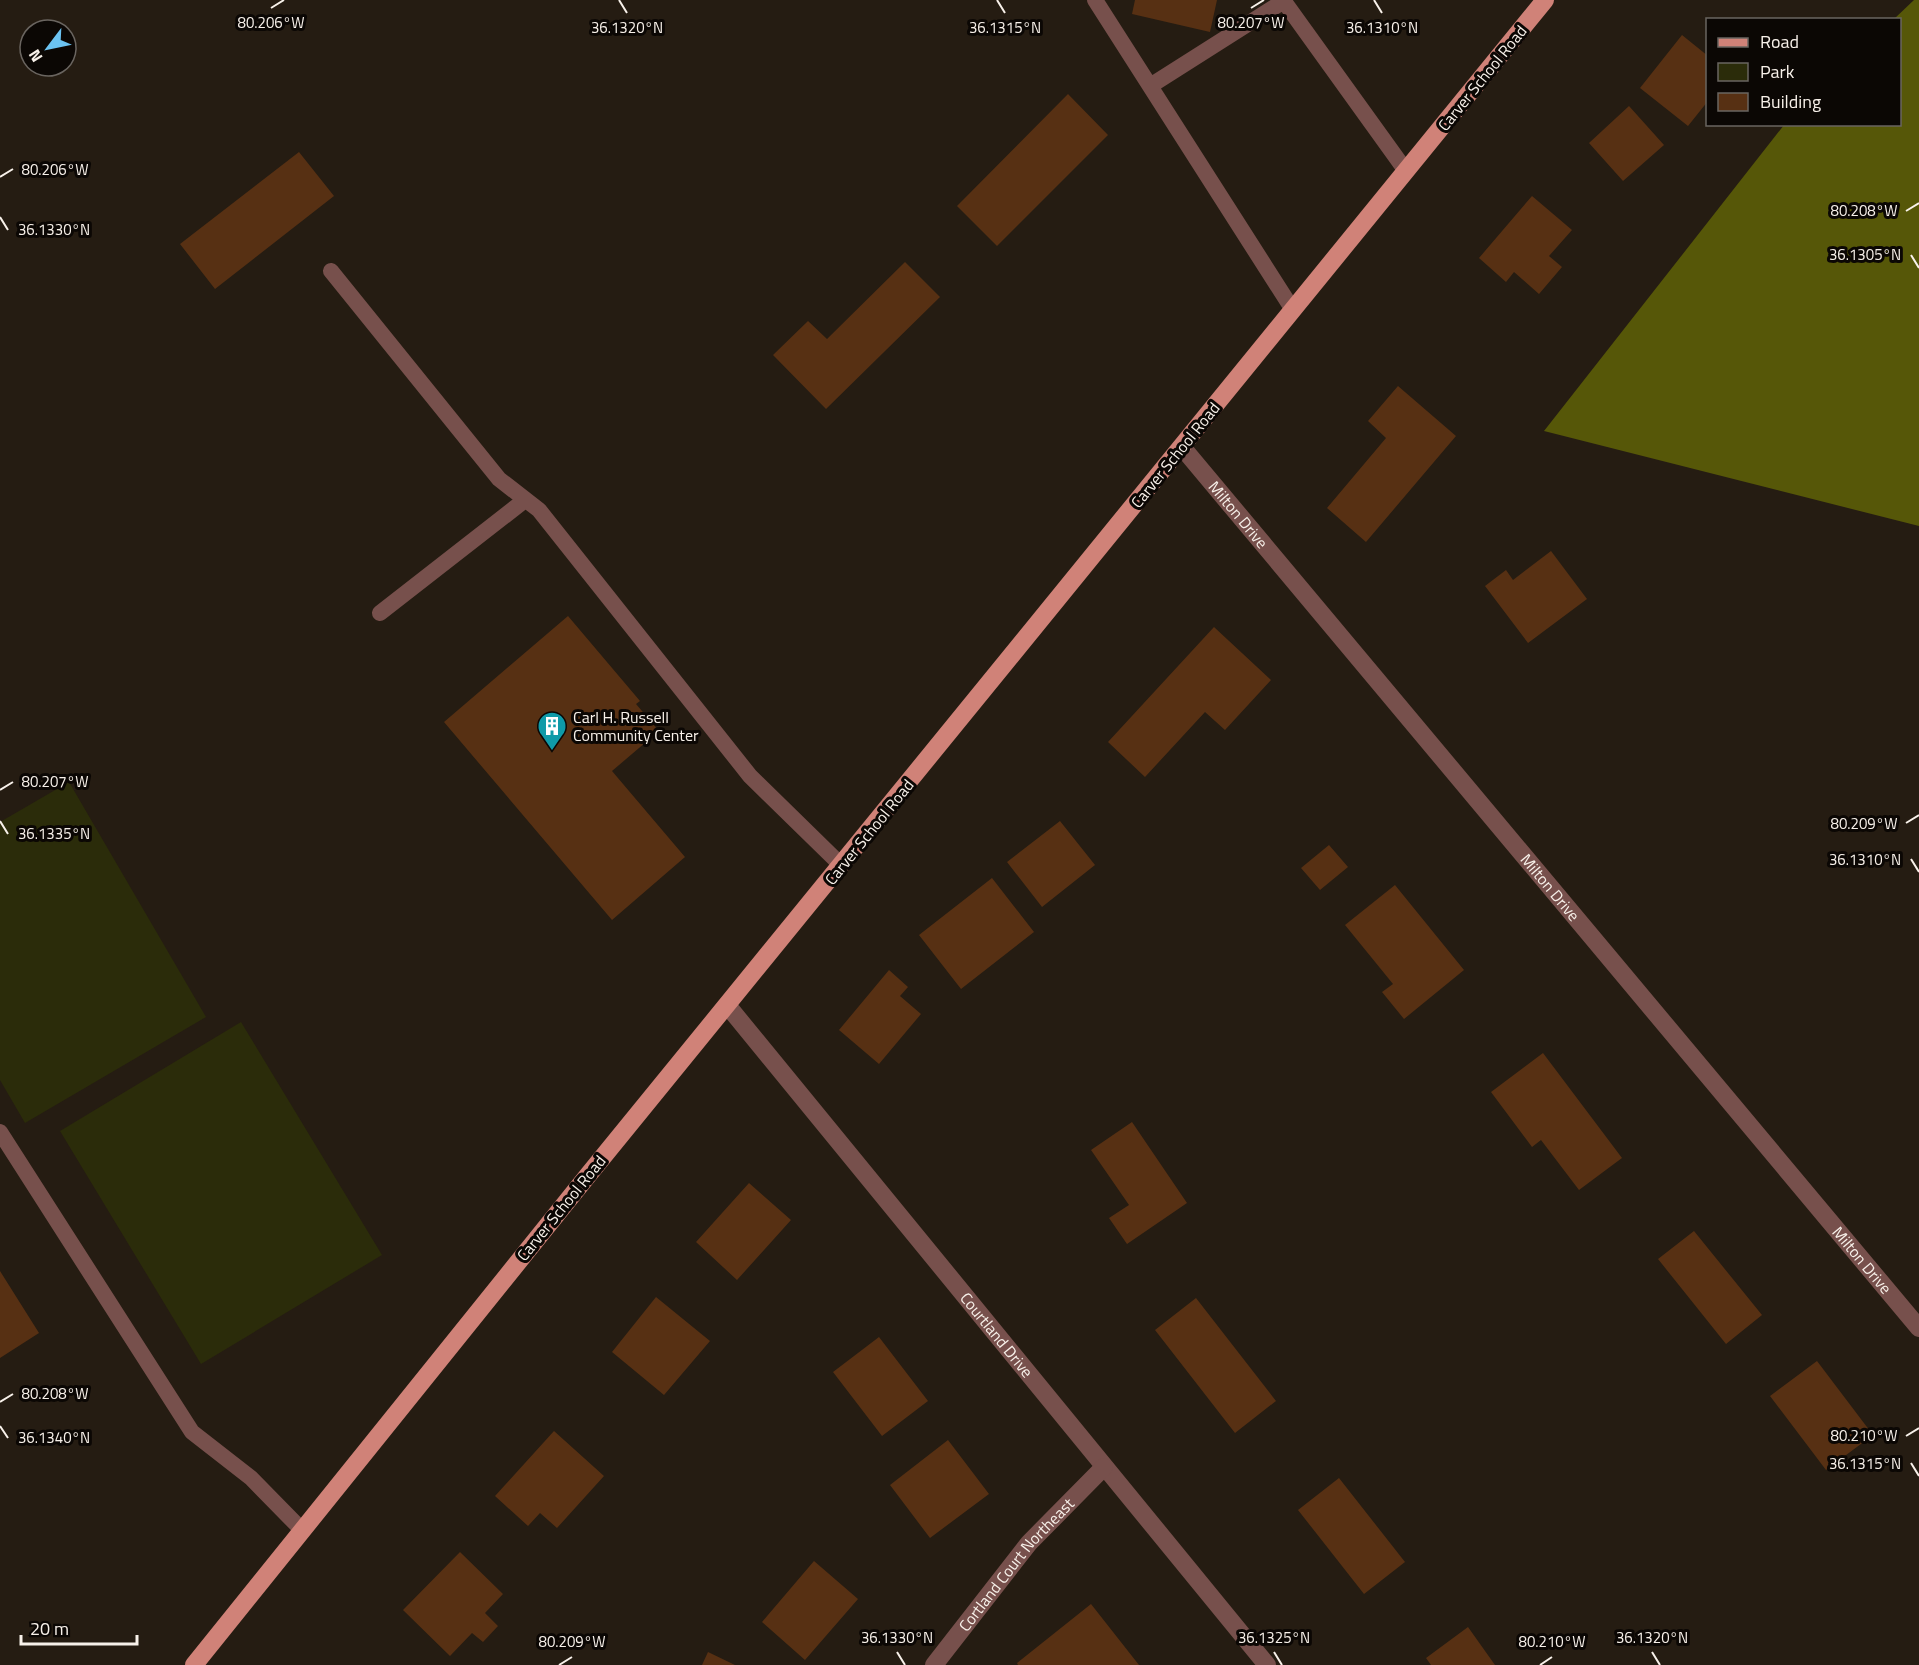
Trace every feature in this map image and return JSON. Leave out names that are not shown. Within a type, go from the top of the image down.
[{"type":"main road","name":"Carver School Road","points":[[194,1665],[727,1005],[1545,0]]},
{"type":"street","name":"Milton Drive","points":[[1182,447],[1919,1328]]},
{"type":"street","name":"Courtland Drive","points":[[727,1005],[1267,1665]]},
{"type":"street","name":"Cortland Court Northeast","points":[[934,1665],[1029,1543],[1104,1467]]},
{"type":"lane","points":[[1095,0],[1293,310]]},
{"type":"lane","points":[[1150,86],[1283,1],[1406,171]]},
{"type":"lane","points":[[331,271],[499,479],[538,510],[750,776],[841,865]]},
{"type":"lane","points":[[380,613],[525,500]]},
{"type":"lane","points":[[0,1132],[192,1432],[251,1478],[302,1530]]},
{"type":"green space","points":[[69,782],[206,1017],[25,1123],[0,1080],[0,822]]},
{"type":"green space","points":[[241,1022],[382,1255],[201,1364],[60,1131]]},
{"type":"shaded area","points":[[1914,0],[1919,0],[1919,526],[1544,431],[1783,126],[1901,126],[1901,18],[1895,18]]},
{"type":"building","points":[[1135,0],[1217,0],[1210,32],[1132,14]]},
{"type":"building","points":[[1682,35],[1706,54],[1706,104],[1688,126],[1640,88]]},
{"type":"building","points":[[1068,94],[1108,135],[997,246],[957,206]]},
{"type":"building","points":[[1629,106],[1664,145],[1623,181],[1589,143]]},
{"type":"building","points":[[299,152],[334,196],[215,289],[180,244]]},
{"type":"building","points":[[1532,196],[1572,230],[1549,256],[1562,267],[1539,294],[1514,272],[1506,282],[1479,258]]},
{"type":"building","points":[[905,262],[940,297],[826,409],[773,355],[808,321],[827,339]]},
{"type":"building","points":[[1398,386],[1456,436],[1366,542],[1327,508],[1386,438],[1368,421]]},
{"type":"building","points":[[1551,551],[1587,599],[1528,643],[1485,586],[1506,570],[1513,580]]},
{"type":"building","name":"Carl H. Russell Community Center","points":[[568,616],[640,701],[636,704],[659,731],[612,771],[685,857],[612,920],[444,722]]},
{"type":"building","points":[[1214,627],[1271,680],[1225,730],[1205,712],[1145,777],[1108,742]]},
{"type":"building","points":[[1060,821],[1095,865],[1042,907],[1007,862]]},
{"type":"building","points":[[1329,845],[1348,867],[1320,890],[1301,868]]},
{"type":"building","points":[[992,878],[1034,932],[961,989],[919,935]]},
{"type":"building","points":[[1395,885],[1464,970],[1404,1019],[1382,992],[1393,984],[1345,925]]},
{"type":"building","points":[[889,970],[908,987],[900,996],[921,1014],[879,1064],[839,1030]]},
{"type":"building","points":[[1543,1053],[1622,1158],[1579,1190],[1541,1140],[1532,1147],[1491,1092]]},
{"type":"building","points":[[1132,1122],[1187,1203],[1127,1244],[1109,1218],[1129,1205],[1091,1150]]},
{"type":"building","points":[[749,1183],[791,1220],[737,1280],[696,1242]]},
{"type":"building","points":[[1694,1231],[1762,1315],[1726,1344],[1658,1259]]},
{"type":"building","points":[[0,1271],[39,1333],[0,1358]]},
{"type":"building","points":[[656,1297],[710,1341],[664,1395],[612,1352]]},
{"type":"building","points":[[1196,1298],[1276,1401],[1235,1433],[1155,1330]]},
{"type":"building","points":[[879,1337],[928,1401],[882,1436],[833,1372]]},
{"type":"building","points":[[1817,1361],[1873,1435],[1826,1470],[1770,1396]]},
{"type":"building","points":[[554,1431],[604,1476],[557,1528],[540,1513],[528,1526],[495,1496]]},
{"type":"building","points":[[948,1440],[989,1494],[930,1538],[890,1485]]},
{"type":"building","points":[[1339,1478],[1405,1562],[1364,1594],[1298,1510]]},
{"type":"building","points":[[460,1552],[503,1594],[485,1613],[498,1626],[483,1642],[472,1633],[450,1656],[403,1610]]},
{"type":"building","points":[[814,1561],[858,1599],[805,1660],[762,1622]]},
{"type":"building","points":[[1091,1604],[1139,1665],[1018,1665],[1017,1663]]},
{"type":"building","points":[[1468,1627],[1495,1665],[1431,1665],[1426,1658]]},
{"type":"building","points":[[708,1652],[735,1665],[702,1665]]},
{"type":"place","name":"Carl H. Russell Community Center","points":[[552,752]]}]
